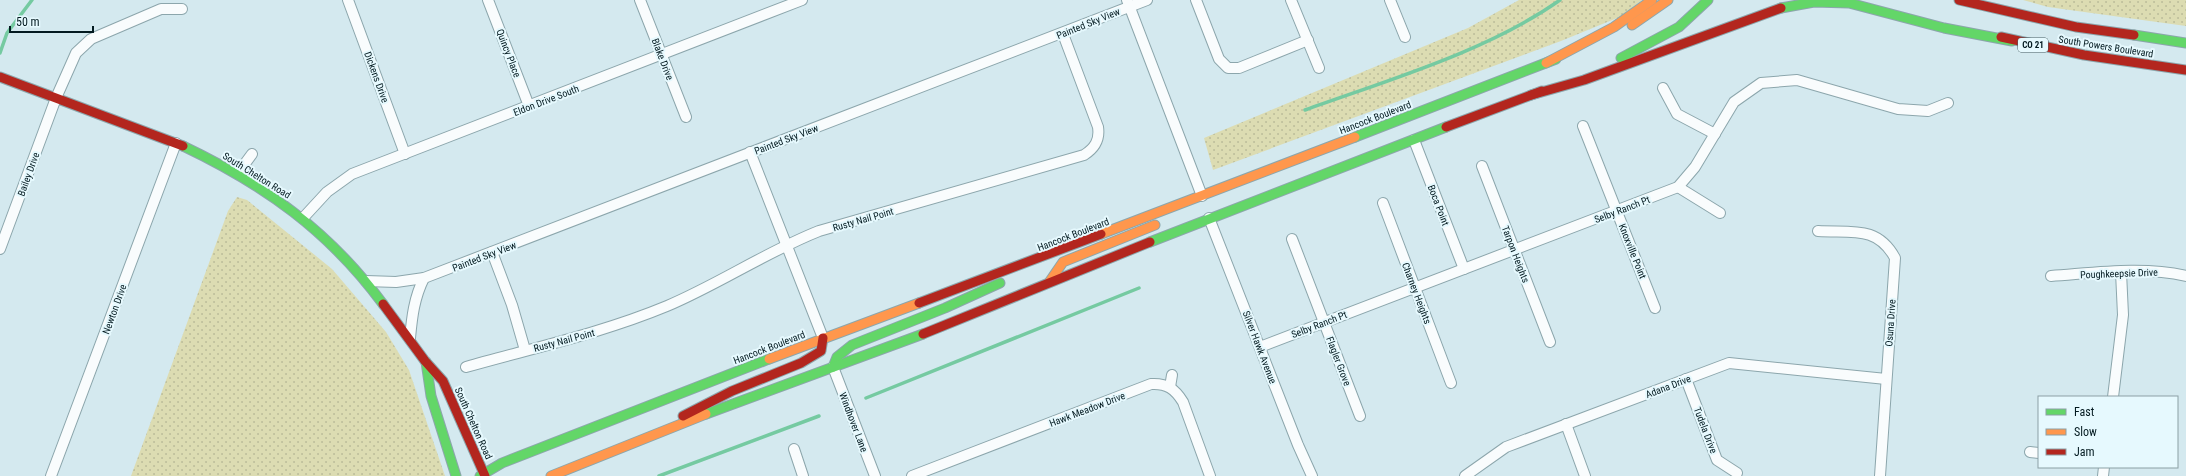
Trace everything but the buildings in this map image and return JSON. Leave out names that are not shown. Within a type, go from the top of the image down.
[{"type":"main road","points":[[1546,63],[1625,20],[1652,0]]},
{"type":"main road","name":"Hancock Boulevard","points":[[551,476],[653,434],[910,339],[1050,281],[1356,136],[1610,37],[1654,11],[1668,0]]},
{"type":"main road","name":"Hancock Boulevard","points":[[483,475],[823,338],[1052,254],[1206,207],[1414,140],[1531,96],[1608,64],[1658,40],[1682,25],[1708,0]]},
{"type":"main road","name":"South Powers Boulevard","points":[[1959,0],[1974,5],[2076,27],[2186,43]]},
{"type":"main road","points":[[1963,0],[1974,5]]},
{"type":"main road","points":[[1531,96],[1584,80],[1775,9],[1814,2],[1849,3],[1944,28],[2012,41]]},
{"type":"main road","name":"South Powers Boulevard","points":[[1907,8],[2012,41],[2084,55],[2186,70]]},
{"type":"main road","name":"South Chelton Road","points":[[0,77],[176,143],[238,173],[303,218],[333,246],[366,281],[410,338],[425,361],[443,381],[483,475]]},
{"type":"main road","points":[[1188,212],[1206,207],[1338,150],[1356,136]]},
{"type":"main road","points":[[1050,281],[1062,262],[1166,221]]},
{"type":"main road","points":[[833,367],[837,357],[852,345],[972,297],[1052,254]]},
{"type":"main road","points":[[653,434],[703,404],[806,361],[821,351],[823,338]]},
{"type":"main road","name":"South Chelton Road","points":[[425,361],[431,396],[456,476]]},
{"type":"street","name":"Dickens Drive","points":[[348,0],[405,154]]},
{"type":"street","name":"Quincy Place","points":[[488,0],[529,106]]},
{"type":"street","name":"Blake Drive","points":[[640,0],[686,117]]},
{"type":"street","name":"Eldon Drive South","points":[[303,218],[339,182],[352,174],[802,0]]},
{"type":"street","name":"Painted Sky View","points":[[366,281],[396,282],[424,278],[750,152],[1063,34],[1128,3],[1147,0]]},
{"type":"street","points":[[1196,0],[1219,59],[1228,68],[1239,68],[1308,40]]},
{"type":"street","points":[[1291,0],[1319,68]]},
{"type":"street","points":[[1390,0],[1405,37]]},
{"type":"street","name":"Silver Hawk Avenue","points":[[1128,3],[1260,347],[1312,476]]},
{"type":"street","name":"Bailey Drive","points":[[0,250],[56,98],[76,53],[91,39],[161,9],[182,9]]},
{"type":"street","name":"Rusty Nail Point","points":[[466,367],[601,330],[665,307],[685,298],[786,244],[819,231],[1084,155],[1092,150],[1100,135],[1063,34]]},
{"type":"street","name":"Selby Ranch Pt","points":[[1260,347],[1678,187],[1695,167],[1734,102],[1761,83],[1797,80],[1898,109],[1928,111],[1948,103]]},
{"type":"street","points":[[1663,88],[1676,114],[1715,134]]},
{"type":"street","name":"Knoxville Point","points":[[1584,126],[1655,308]]},
{"type":"street","name":"Boca Point","points":[[1414,140],[1464,270]]},
{"type":"street","name":"Newton Drive","points":[[51,476],[176,143]]},
{"type":"street","points":[[750,152],[823,338]]},
{"type":"street","points":[[238,173],[252,154]]},
{"type":"street","name":"Tarpon Heights","points":[[1482,166],[1550,342]]},
{"type":"street","points":[[1678,187],[1720,213]]},
{"type":"street","name":"Charney Heights","points":[[1383,203],[1450,384]]},
{"type":"street","name":"Osuna Drive","points":[[1818,231],[1873,234],[1888,245],[1895,258],[1880,476]]},
{"type":"street","name":"Flagler Grove","points":[[1292,239],[1360,416]]},
{"type":"street","name":"Rusty Nail Point","points":[[492,252],[512,305],[525,350]]},
{"type":"street","name":"Poughkeepsie Drive","points":[[2051,276],[2150,271],[2186,276]]},
{"type":"street","points":[[2112,396],[2123,315],[2121,272]]},
{"type":"street","points":[[410,338],[417,292],[424,278]]},
{"type":"street","name":"Adana Drive","points":[[1465,476],[1506,447],[1729,363],[1886,379]]},
{"type":"street","name":"Windhover Lane","points":[[833,367],[875,476]]},
{"type":"street","points":[[1172,375],[1170,387],[1178,393],[1183,402],[1210,476]]},
{"type":"street","name":"Tudela Drive","points":[[1686,379],[1718,460],[1737,473]]},
{"type":"street","name":"Hawk Meadow Drive","points":[[912,476],[1151,384],[1162,384],[1170,387]]},
{"type":"street","points":[[1566,424],[1585,476]]},
{"type":"street","points":[[794,449],[803,476]]},
{"type":"green space","points":[[1519,0],[1642,0],[1622,16],[1561,41],[1213,170],[1204,138],[1468,28]]},
{"type":"green space","points":[[2023,0],[2186,0],[2186,26],[2048,7]]},
{"type":"green space","points":[[237,197],[247,200],[332,269],[386,332],[409,370],[445,476],[131,476],[228,211]]},
{"type":"waterway","points":[[0,53],[7,33],[32,0]]},
{"type":"waterway","points":[[1305,110],[1437,63],[1470,49],[1532,18],[1560,0]]},
{"type":"waterway","points":[[866,398],[1139,288]]},
{"type":"waterway","points":[[659,476],[819,416]]},
{"type":"traffic: fast","points":[[1621,58],[1679,27],[1708,0]]},
{"type":"traffic: fast","points":[[1781,8],[1814,2],[1849,3],[1944,28],[2012,41]]},
{"type":"traffic: fast","points":[[2134,35],[2186,43]]},
{"type":"traffic: fast","points":[[1355,137],[1556,59]]},
{"type":"traffic: fast","points":[[1150,242],[1446,127]]},
{"type":"traffic: fast","points":[[183,146],[241,177],[294,212],[318,232],[340,254],[383,304]]},
{"type":"traffic: fast","points":[[833,367],[837,357],[852,345],[945,308],[1000,283]]},
{"type":"traffic: fast","points":[[706,414],[923,334]]},
{"type":"traffic: fast","points":[[480,476],[502,463],[769,359]]},
{"type":"traffic: fast","points":[[426,362],[431,396],[456,476]]},
{"type":"traffic: slow","points":[[1546,63],[1614,27],[1652,0]]},
{"type":"traffic: slow","points":[[1632,25],[1668,0]]},
{"type":"traffic: slow","points":[[1101,234],[1355,137]]},
{"type":"traffic: slow","points":[[1050,281],[1063,262],[1155,225]]},
{"type":"traffic: slow","points":[[769,359],[919,303]]},
{"type":"traffic: slow","points":[[551,476],[706,414]]},
{"type":"traffic: jam","points":[[1959,0],[2076,27],[2134,35]]},
{"type":"traffic: jam","points":[[1531,95],[1584,80],[1781,8]]},
{"type":"traffic: jam","points":[[2001,37],[2084,55],[2186,70]]},
{"type":"traffic: jam","points":[[0,77],[183,146]]},
{"type":"traffic: jam","points":[[1446,127],[1542,91]]},
{"type":"traffic: jam","points":[[919,303],[1101,234]]},
{"type":"traffic: jam","points":[[923,334],[1150,242]]},
{"type":"traffic: jam","points":[[383,304],[425,361],[443,381],[485,476]]},
{"type":"traffic: jam","points":[[683,416],[732,391],[801,363],[821,351],[823,338]]}]
